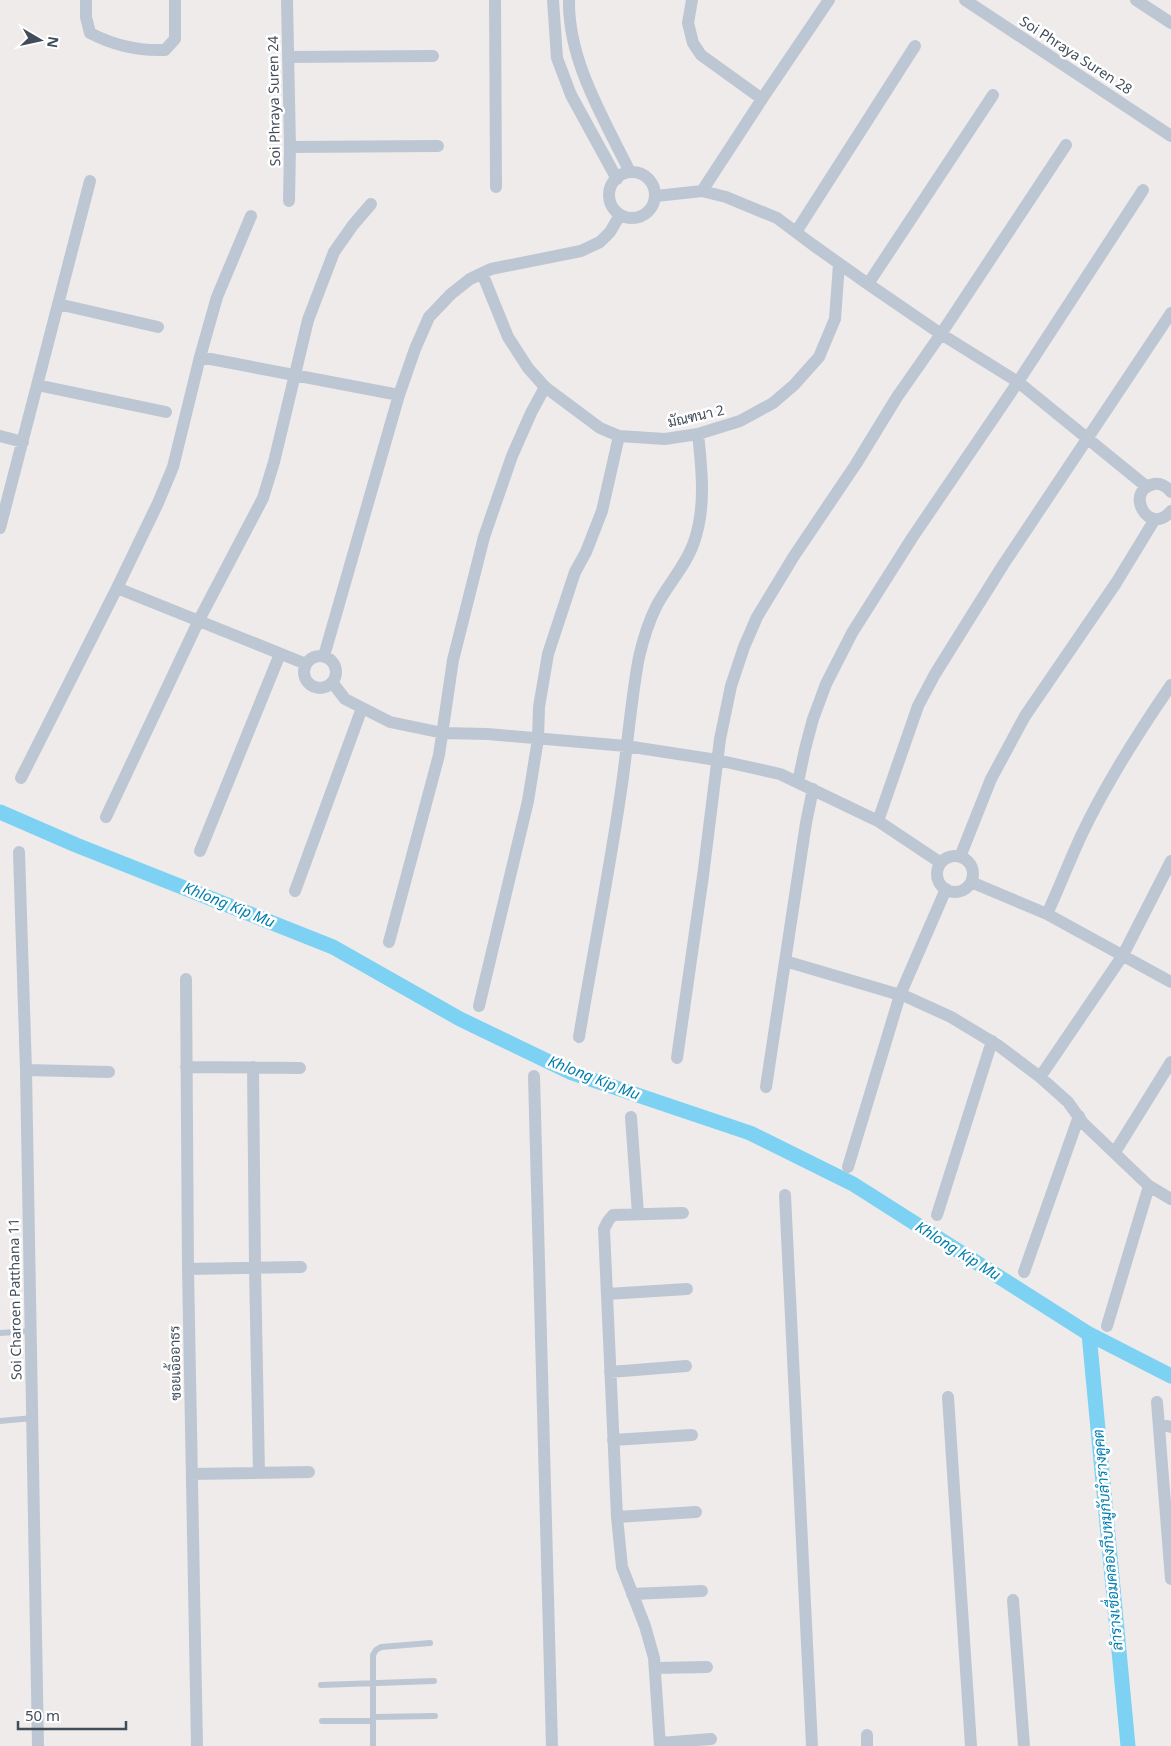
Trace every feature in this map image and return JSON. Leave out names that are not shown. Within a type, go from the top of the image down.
[{"type":"street","points":[[86,0],[86,17],[90,33],[115,44],[150,51],[165,50],[175,39],[174,0]]},
{"type":"street","name":"Soi Phraya Suren 24","points":[[287,0],[290,147],[289,201]]},
{"type":"street","points":[[494,0],[496,187]]},
{"type":"street","points":[[553,0],[557,58],[571,95],[617,178]]},
{"type":"street","points":[[569,0],[569,12],[576,52],[597,105],[630,172]]},
{"type":"street","points":[[692,0],[688,23],[693,42],[701,55],[762,99]]},
{"type":"street","points":[[702,191],[829,0]]},
{"type":"street","name":"Soi Phraya Suren 28","points":[[965,0],[1171,136]]},
{"type":"street","points":[[1136,0],[1171,23]]},
{"type":"street","points":[[796,232],[915,46]]},
{"type":"street","points":[[288,57],[433,56]]},
{"type":"street","points":[[868,284],[993,95]]},
{"type":"street","points":[[677,1058],[703,876],[720,738],[732,686],[744,647],[757,617],[794,556],[856,464],[897,397],[1066,145]]},
{"type":"street","points":[[290,147],[438,146]]},
{"type":"street","points":[[630,172],[640,173],[648,178],[654,186],[656,196],[650,211],[643,216],[635,218],[627,218],[620,215],[612,207],[610,197],[611,187],[617,178],[622,174],[630,172]]},
{"type":"street","points":[[0,528],[90,181]]},
{"type":"street","points":[[798,782],[804,749],[813,719],[826,684],[852,633],[912,538],[1018,382],[1143,190]]},
{"type":"street","points":[[656,196],[702,191],[726,197],[777,218],[839,264],[941,334],[1018,382],[1147,487]]},
{"type":"street","points":[[106,817],[198,620],[263,498],[274,462],[308,320],[334,252],[371,204]]},
{"type":"street","points":[[324,656],[399,395],[415,349],[429,317],[451,294],[470,279],[491,269],[581,251],[600,242],[610,232],[620,215]]},
{"type":"street","points":[[21,778],[158,503],[173,466],[217,297],[251,216]]},
{"type":"street","name":"มัณฑนา 2","points":[[482,274],[508,338],[528,368],[545,387],[600,428],[619,436],[665,439],[698,434],[740,421],[773,403],[794,385],[818,357],[835,319],[839,264]]},
{"type":"street","points":[[58,304],[158,327]]},
{"type":"street","points":[[878,821],[918,706],[935,674],[1008,557],[1171,314]]},
{"type":"street","points":[[200,357],[399,395]]},
{"type":"street","points":[[37,385],[166,412]]},
{"type":"street","points":[[389,942],[439,755],[453,660],[484,537],[512,456],[545,387]]},
{"type":"street","points":[[579,1037],[622,784],[635,681],[646,632],[656,608],[675,579],[694,543],[699,523],[702,503],[702,465],[698,434]]},
{"type":"street","points":[[0,436],[22,442]]},
{"type":"street","points":[[479,1006],[528,801],[538,740],[539,707],[548,654],[575,572],[586,552],[602,511],[619,436]]},
{"type":"street","points":[[1170,488],[1158,484],[1147,487],[1142,492],[1140,506],[1148,517],[1155,519],[1166,516],[1171,512]]},
{"type":"street","points":[[960,857],[992,779],[1025,716],[1116,583],[1155,519]]},
{"type":"street","points":[[117,588],[306,664]]},
{"type":"street","points":[[200,851],[280,654]]},
{"type":"street","points":[[317,656],[324,656],[330,659],[336,670],[332,682],[320,688],[308,683],[304,671],[306,664],[310,659],[317,656]]},
{"type":"street","points":[[332,682],[345,699],[390,722],[443,733],[488,734],[538,740],[626,746],[717,760],[780,774],[813,788],[878,821],[941,863]]},
{"type":"street","points":[[1047,914],[1081,836],[1106,788],[1133,740],[1171,685]]},
{"type":"street","points":[[294,891],[362,708]]},
{"type":"street","points":[[766,1087],[813,788]]},
{"type":"street","name":"Soi Charoen Patthana 11","points":[[20,852],[26,1070],[38,1746]]},
{"type":"street","points":[[950,857],[960,857],[967,860],[972,867],[971,882],[960,891],[946,889],[938,877],[938,869],[941,863],[950,857]]},
{"type":"street","points":[[1040,1077],[1123,955],[1171,861]]},
{"type":"street","points":[[971,882],[1047,914],[1171,982]]},
{"type":"street","points":[[848,1167],[900,995],[946,889]]},
{"type":"street","points":[[785,961],[907,997],[951,1017],[992,1041],[1040,1077],[1068,1102],[1083,1123],[1149,1186],[1171,1199]]},
{"type":"street","name":"ซอยเอิ้ออาธร","points":[[186,979],[188,1269],[197,1746]]},
{"type":"street","points":[[937,1215],[992,1041]]},
{"type":"street","points":[[1115,1152],[1171,1062]]},
{"type":"street","points":[[186,1067],[300,1068]]},
{"type":"street","points":[[253,1067],[254,1268],[259,1473]]},
{"type":"street","points":[[26,1070],[108,1072]]},
{"type":"street","points":[[534,1076],[552,1746]]},
{"type":"street","points":[[631,1116],[638,1214]]},
{"type":"street","points":[[1024,1272],[1078,1116]]},
{"type":"street","points":[[1107,1326],[1149,1186]]},
{"type":"street","points":[[785,1195],[812,1746]]},
{"type":"street","points":[[683,1213],[613,1215],[604,1229],[617,1517],[622,1567],[645,1626],[654,1658],[660,1744],[711,1739]]},
{"type":"street","points":[[188,1269],[301,1267]]},
{"type":"street","points":[[607,1294],[687,1289]]},
{"type":"street","points":[[610,1372],[686,1366]]},
{"type":"street","points":[[948,1397],[971,1746]]},
{"type":"street","points":[[1157,1402],[1165,1426],[1171,1579]]},
{"type":"street","points":[[614,1440],[692,1434]]},
{"type":"street","points":[[192,1474],[309,1472]]},
{"type":"street","points":[[617,1517],[696,1512]]},
{"type":"street","points":[[632,1594],[702,1591]]},
{"type":"street","points":[[1013,1600],[1024,1746]]},
{"type":"street","points":[[655,1668],[707,1667]]},
{"type":"lane","points":[[0,1333],[31,1331]]},
{"type":"lane","points":[[0,1421],[32,1418]]},
{"type":"lane","points":[[373,1746],[373,1655],[381,1647],[430,1643]]},
{"type":"lane","points":[[321,1684],[434,1680]]},
{"type":"lane","points":[[322,1721],[435,1716]]},
{"type":"waterway","name":"Khlong Kip Mu","points":[[0,812],[76,845],[333,947],[460,1019],[572,1073],[750,1133],[853,1184],[1089,1334],[1171,1376]]},
{"type":"waterway","name":"ลำรางเชื่อมคลองกีบหมูกับลำรางคูคต","points":[[1089,1334],[1128,1746]]}]
